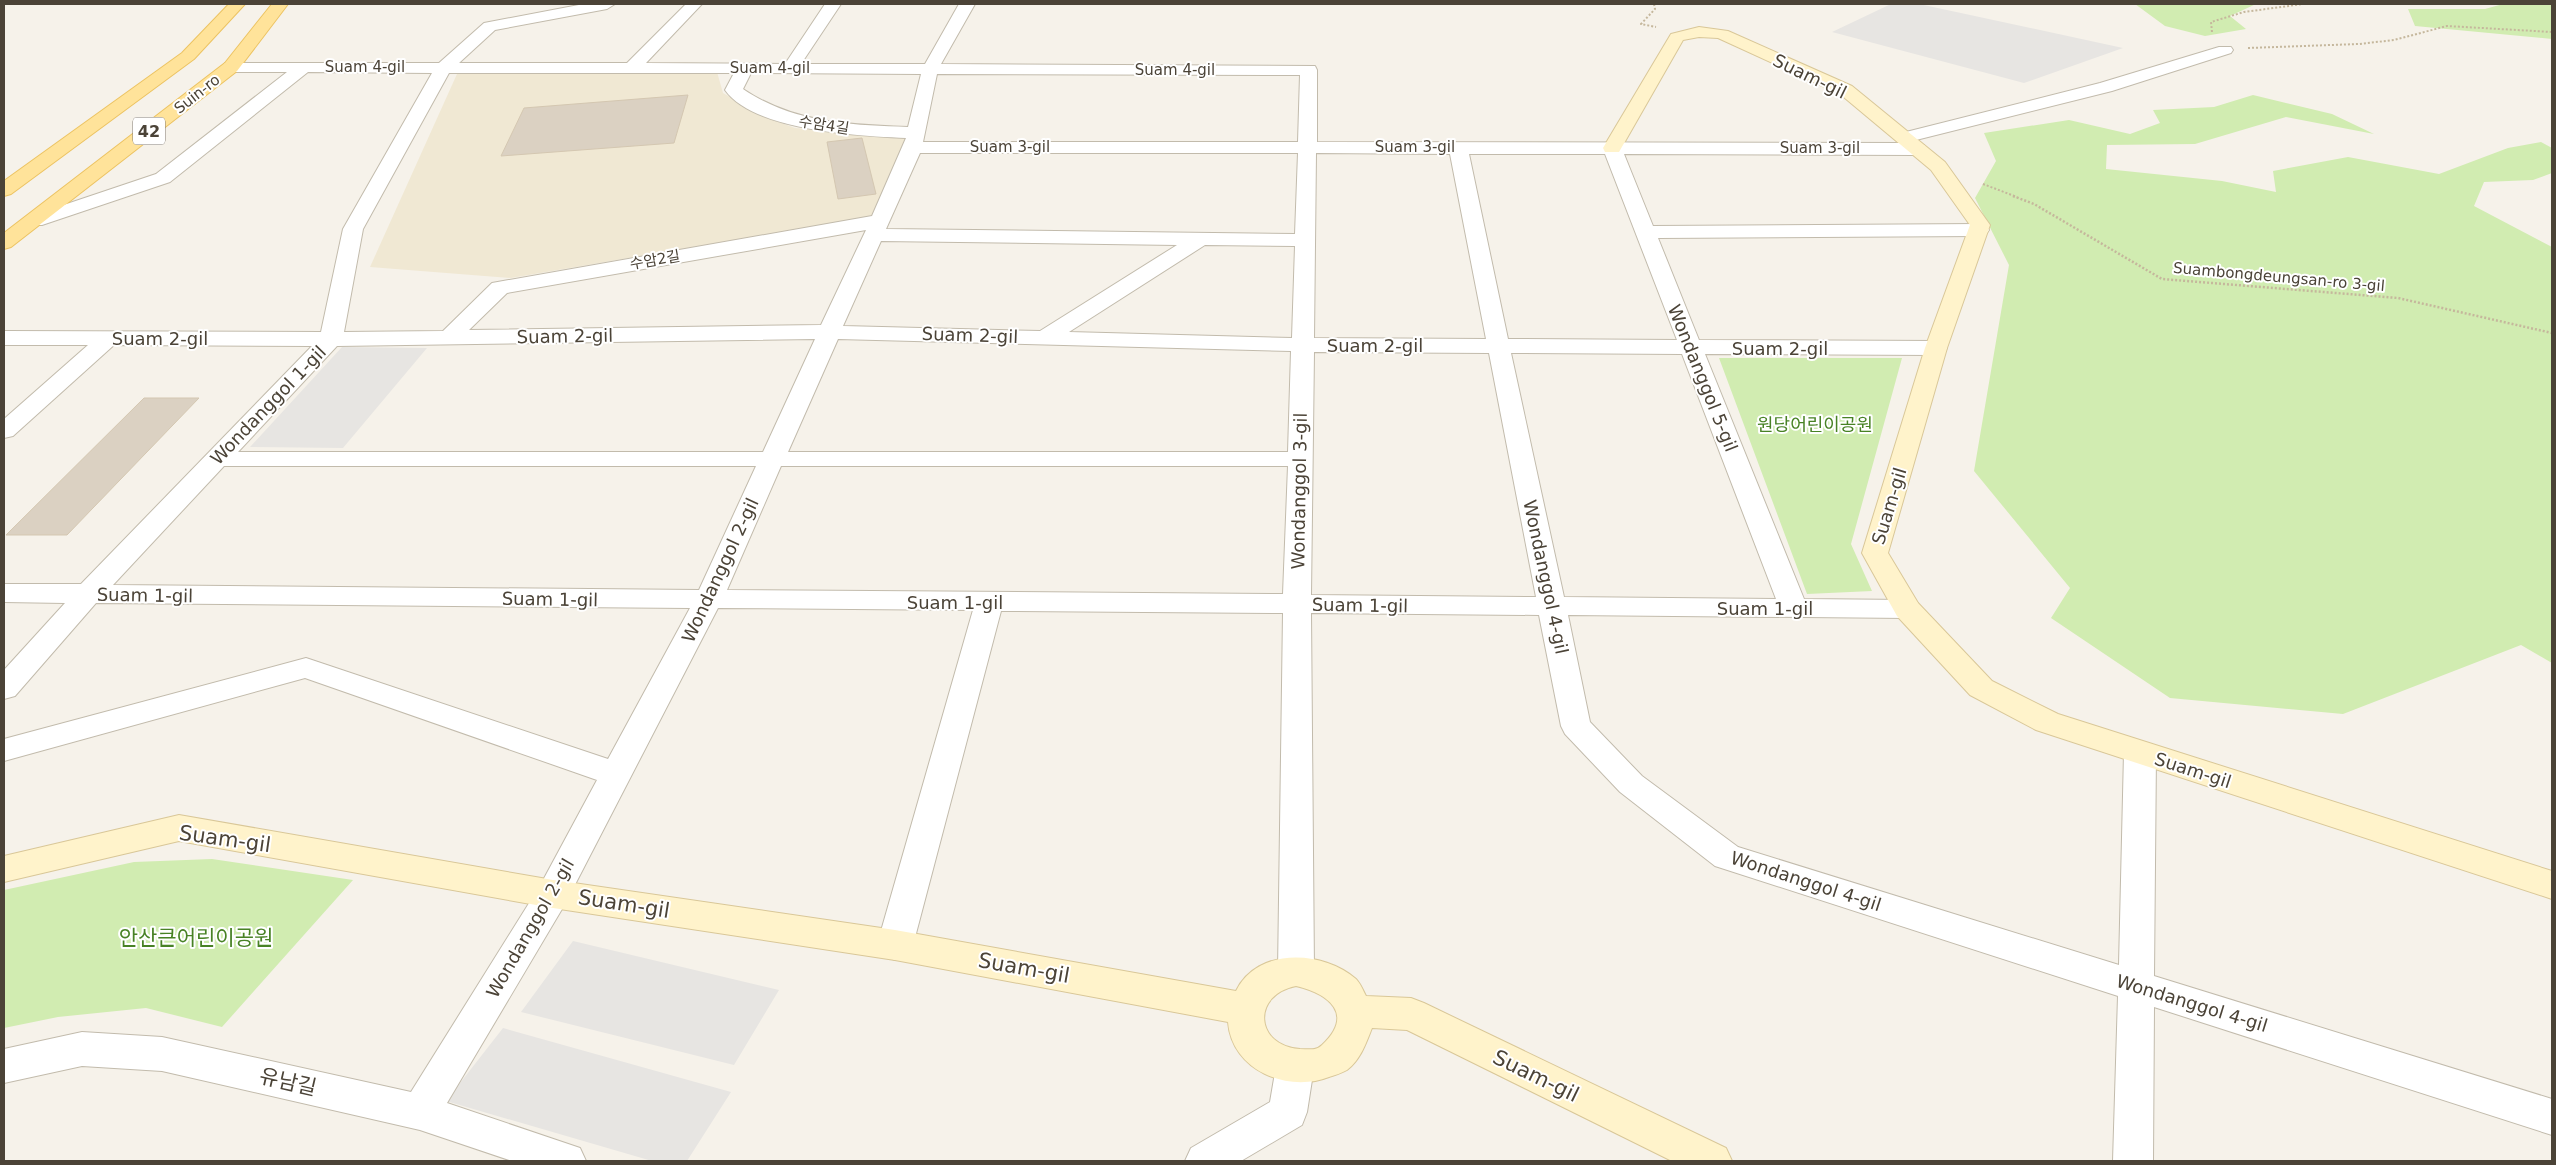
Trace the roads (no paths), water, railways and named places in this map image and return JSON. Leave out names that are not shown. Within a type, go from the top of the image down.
[{"type":"main road","name":"42","points":[[4,190],[122,106],[188,56],[236,4]]},
{"type":"main road","name":"Suin-ro","points":[[4,243],[35,221],[231,67],[259,34],[280,4]]},
{"type":"street","points":[[444,68],[490,26],[607,4]]},
{"type":"street","points":[[632,68],[694,4]]},
{"type":"street","points":[[790,68],[833,4]]},
{"type":"street","name":"Wondanggol 2-gil","points":[[420,1112],[552,894],[708,601],[771,458],[831,332],[914,140],[930,69],[968,4]]},
{"type":"street","name":"Suam-gil","points":[[1612,148],[1677,37],[1688,32],[1704,31],[1722,34],[1846,90],[1938,166],[1980,225],[1936,348],[1875,553],[1907,609],[1981,688],[2047,722],[2552,885]]},
{"type":"street","name":"Suam 3-gil","points":[[914,140],[1458,148],[1612,148],[1911,143],[2173,69],[2219,52]]},
{"type":"street","name":"Suam 4-gil","points":[[231,67],[1309,70]]},
{"type":"street","points":[[35,221],[163,178],[304,67]]},
{"type":"street","name":"Wondanggol 1-gil","points":[[4,688],[88,594],[331,339],[353,229],[444,68]]},
{"type":"street","name":"수암4길","points":[[745,68],[734,90],[749,103],[798,123],[914,140]]},
{"type":"street","name":"Wondanggol 3-gil","points":[[1296,971],[1297,604],[1309,70]]},
{"type":"street","name":"Wondanggol 4-gil","points":[[1458,148],[1576,726],[1631,784],[1727,857],[2552,1117]]},
{"type":"street","name":"Wondanggol 5-gil","points":[[1612,148],[1794,608]]},
{"type":"street","name":"수암2길","points":[[449,337],[500,288],[877,228],[1305,240]]},
{"type":"street","points":[[1645,232],[1979,230]]},
{"type":"street","points":[[1046,338],[1202,238]]},
{"type":"street","name":"Suam 2-gil","points":[[4,338],[331,339],[831,332],[1303,345],[1936,348]]},
{"type":"street","points":[[4,431],[109,338]]},
{"type":"street","points":[[217,459],[1300,459]]},
{"type":"street","name":"Suam 1-gil","points":[[4,594],[1907,609]]},
{"type":"street","points":[[895,945],[989,602]]},
{"type":"street","points":[[4,750],[306,668],[616,774]]},
{"type":"street","points":[[2133,1161],[2140,753]]},
{"type":"street","name":"Suam-gil","points":[[4,869],[180,828],[552,894],[895,945],[1246,1009]]},
{"type":"street","points":[[1296,971],[1313,972],[1328,977],[1341,986],[1350,998],[1356,1011],[1356,1026],[1351,1040],[1342,1052],[1328,1061],[1312,1066],[1296,1067],[1277,1063],[1262,1053],[1251,1040],[1246,1024],[1246,1009],[1253,994],[1264,982],[1279,974],[1296,971]]},
{"type":"street","name":"Suam-gil","points":[[1356,1011],[1411,1014],[1712,1161]]},
{"type":"street","name":"유남길","points":[[4,1066],[82,1049],[162,1054],[420,1112],[566,1161]]},
{"type":"street","points":[[1205,1161],[1288,1112],[1296,1067]]},
{"type":"park label","name":"원당어린이공원","points":[[1815,424]]},
{"type":"park label","name":"안산큰어린이공원","points":[[196,938]]}]
